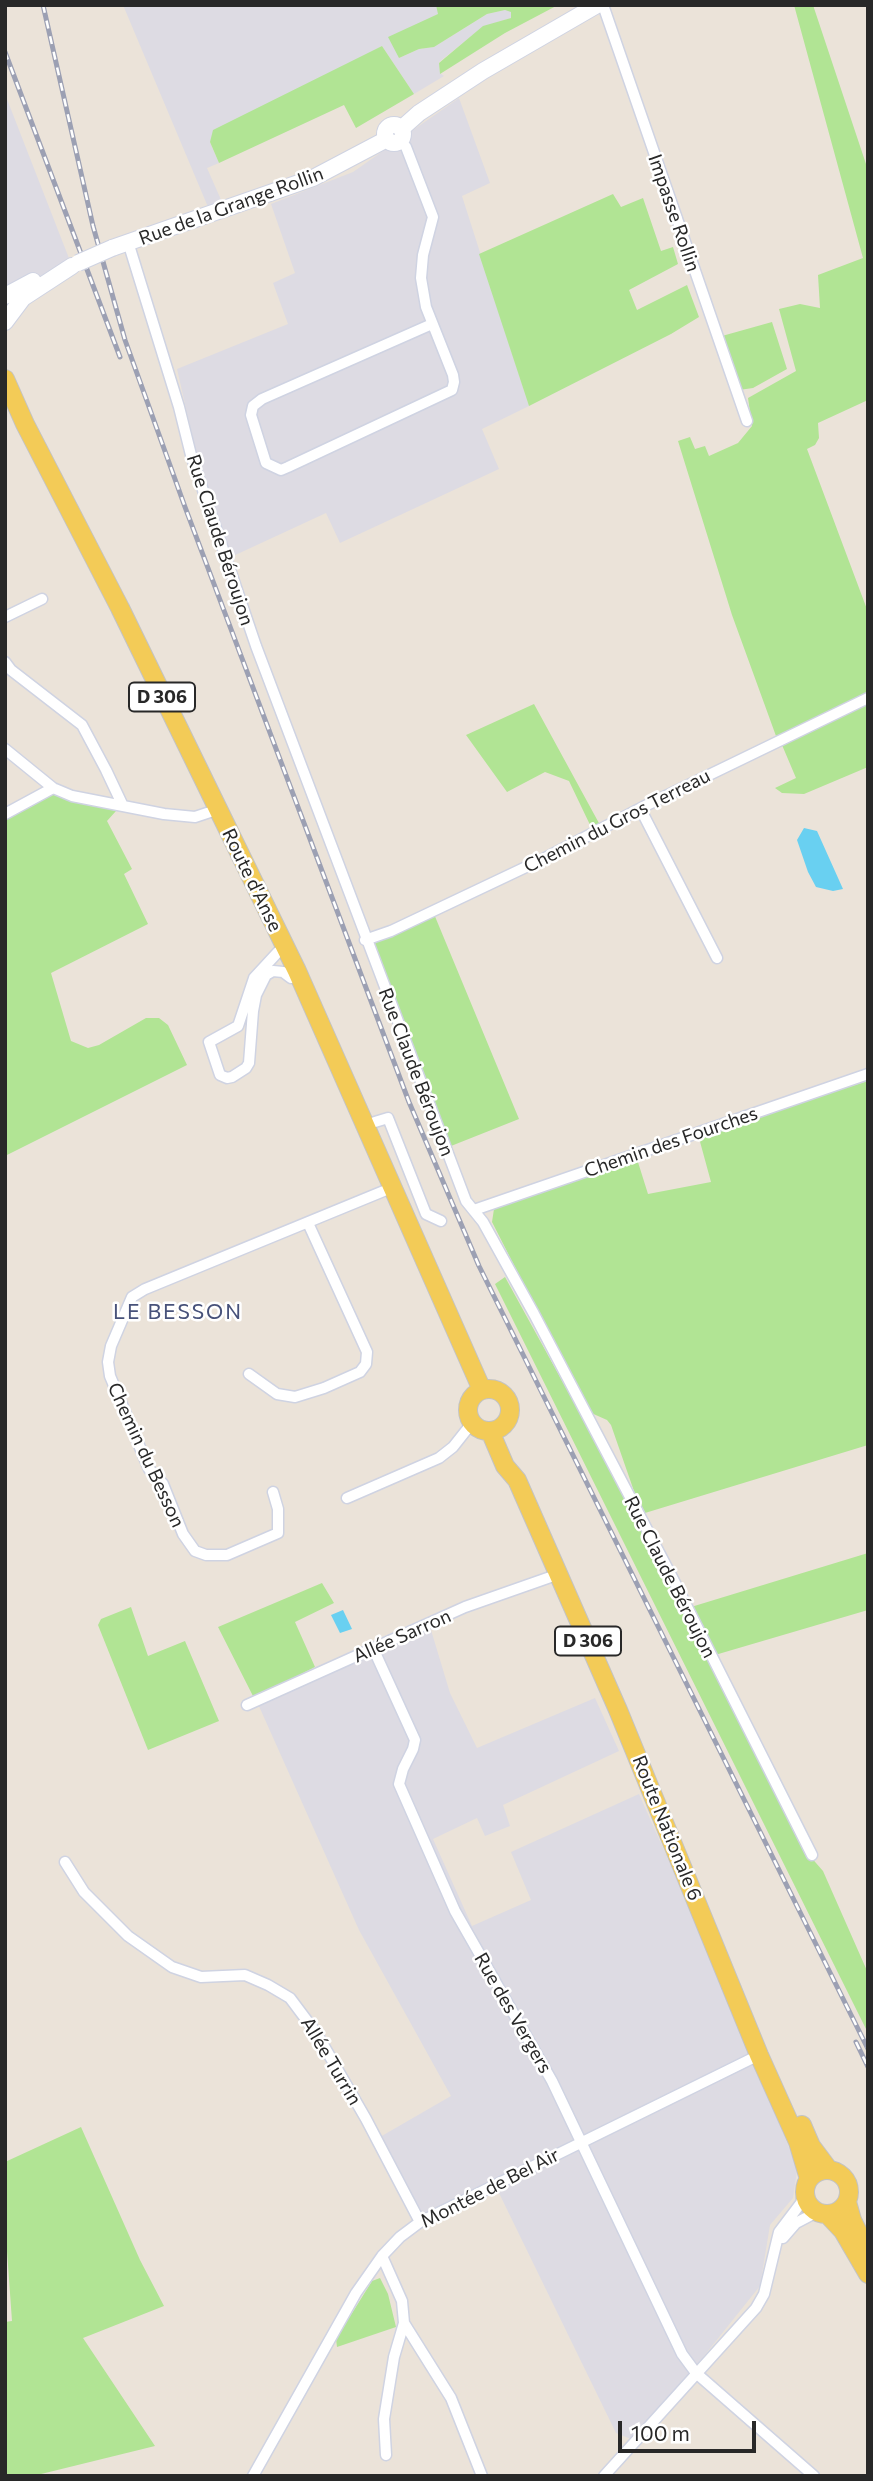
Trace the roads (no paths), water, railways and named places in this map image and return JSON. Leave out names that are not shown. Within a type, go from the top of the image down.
[{"type":"main road","name":"Rue de la Grange Rollin","points":[[5,322],[23,298],[75,265],[120,245],[313,178],[396,136],[419,113],[483,71],[597,5]]},
{"type":"main road","name":"Rue de la Grange Rollin","points":[[5,296],[56,270],[75,265]]},
{"type":"main road","name":"Route d'Anse","points":[[5,379],[291,960],[365,1125],[477,1393]]},
{"type":"main road","name":"Route d'Anse","points":[[5,400],[150,699],[211,812],[291,978],[467,1378],[477,1393]]},
{"type":"main road","points":[[497,1391],[507,1400],[509,1415],[496,1429],[483,1430],[472,1423],[467,1409],[477,1393],[497,1391]]},
{"type":"main road","name":"Route Nationale 6","points":[[496,1429],[514,1461],[517,1480],[657,1803],[759,2055],[798,2142],[807,2183]]},
{"type":"main road","name":"D 306","points":[[657,1803],[689,1865],[811,2146],[829,2170]]},
{"type":"main road","points":[[822,2213],[838,2211],[846,2202],[849,2189],[840,2174],[829,2170],[822,2171],[807,2183],[807,2202],[843,2231],[868,2274]]},
{"type":"main road","points":[[846,2202],[868,2252]]},
{"type":"street","name":"Impasse Rollin","points":[[603,5],[747,421]]},
{"type":"street","points":[[396,136],[406,147],[433,217],[423,255],[421,278],[426,307],[453,375],[452,390],[281,470],[266,463],[251,415],[253,406],[262,399],[432,324]]},
{"type":"street","name":"Rue Claude Béroujon","points":[[120,245],[257,650],[466,1201],[483,1222],[521,1291],[812,1854]]},
{"type":"street","points":[[5,617],[42,599]]},
{"type":"street","points":[[5,662],[82,725],[123,806]]},
{"type":"street","name":"Chemin du Gros Terreau","points":[[365,940],[391,931],[868,698]]},
{"type":"street","points":[[5,749],[53,789],[72,796],[195,817],[211,812]]},
{"type":"street","points":[[5,814],[53,789]]},
{"type":"street","points":[[641,810],[717,958]]},
{"type":"street","points":[[278,952],[254,978],[238,1026],[209,1042],[220,1075],[227,1078],[246,1068],[251,1048],[256,995],[266,975],[273,971],[283,972],[291,978]]},
{"type":"street","name":"Chemin des Fourches","points":[[474,1210],[868,1074]]},
{"type":"street","points":[[365,1125],[388,1118],[426,1214],[441,1221]]},
{"type":"street","name":"Chemin du Besson","points":[[272,1492],[278,1509],[278,1533],[227,1555],[206,1555],[195,1550],[183,1534],[163,1484],[149,1469],[110,1376],[108,1362],[111,1346],[132,1297],[145,1289],[386,1190]]},
{"type":"street","points":[[249,1374],[277,1394],[295,1397],[360,1372],[366,1364],[367,1352],[308,1223]]},
{"type":"street","points":[[347,1498],[439,1458],[453,1447],[472,1423]]},
{"type":"street","name":"Allée Sarron","points":[[247,1705],[465,1607],[559,1574]]},
{"type":"street","name":"Rue des Vergers","points":[[373,1648],[415,1740],[402,1769],[399,1784],[455,1912],[552,2081],[682,2354],[696,2373],[814,2476]]},
{"type":"street","name":"Allée Turrin","points":[[65,1863],[84,1892],[128,1936],[172,1968],[201,1977],[245,1975],[268,1984],[290,1998],[323,2045],[366,2119],[420,2222]]},
{"type":"street","name":"Montée de Bel Air","points":[[253,2476],[356,2293],[400,2237],[420,2222],[759,2055]]},
{"type":"street","points":[[604,2476],[756,2308],[764,2294],[776,2254],[779,2232],[801,2203],[807,2183]]},
{"type":"street","points":[[776,2254],[790,2228],[822,2213]]},
{"type":"street","points":[[383,2256],[402,2301],[404,2323],[394,2357],[384,2419],[386,2455]]},
{"type":"street","points":[[404,2323],[451,2398],[482,2476]]},
{"type":"water","points":[[804,828],[817,831],[843,889],[833,891],[816,887],[797,840]]},
{"type":"water","points":[[343,1610],[352,1629],[340,1633],[331,1615]]},
{"type":"railway","points":[[43,5],[93,226],[125,340],[185,507],[409,1102],[479,1266],[868,2049]]},
{"type":"railway","points":[[5,52],[120,357]]},
{"type":"railway","points":[[856,2042],[868,2067]]},
{"type":"district","name":"LE BESSON","points":[[178,1312]]}]
